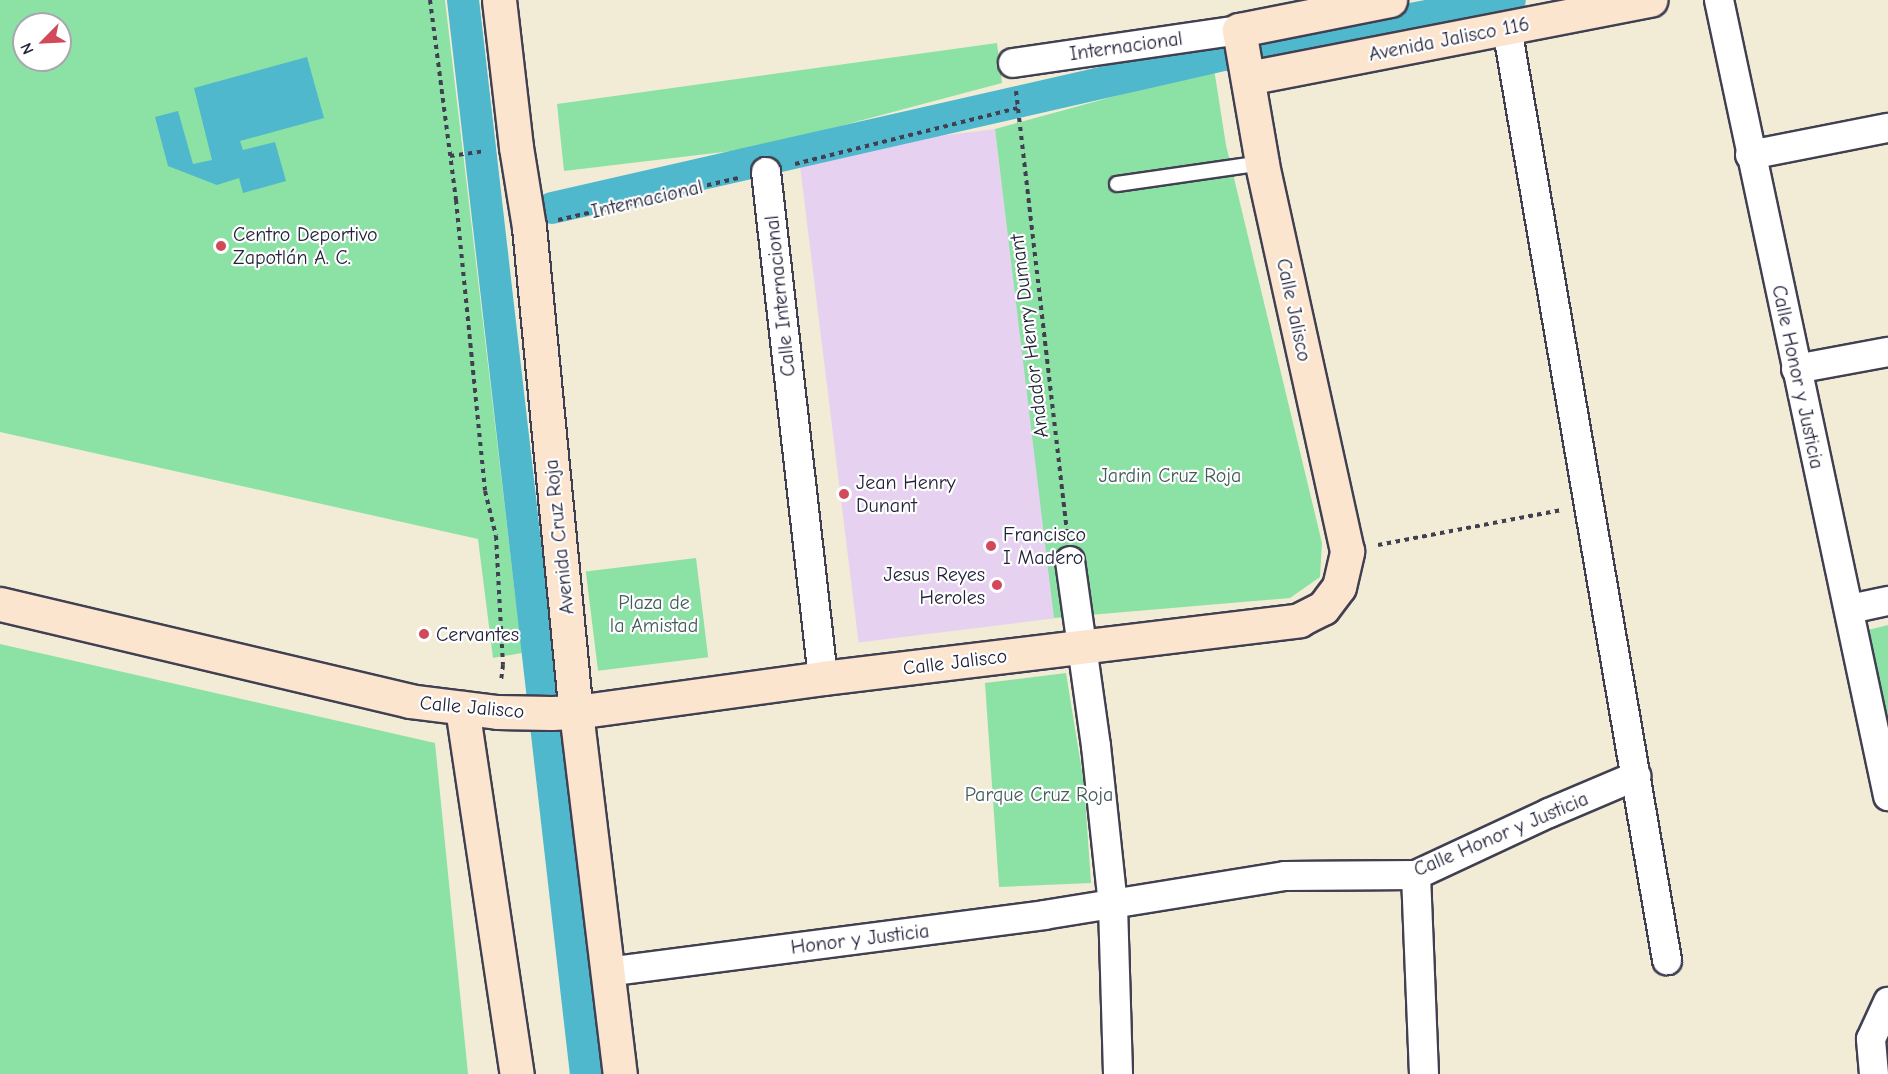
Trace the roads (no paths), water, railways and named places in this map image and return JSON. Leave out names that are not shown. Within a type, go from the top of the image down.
[{"type":"street","name":"Avenida Cruz Roja","points":[[499,0],[516,147],[529,227],[563,713],[586,774],[606,972],[620,1074]]},
{"type":"street","points":[[1243,52],[1315,7],[1390,0]]},
{"type":"street","name":"Avenida Jalisco 116","points":[[1243,52],[1507,28],[1651,0]]},
{"type":"street","name":"Calle Honor y Justicia","points":[[1719,0],[1750,155],[1888,793]]},
{"type":"street","points":[[1507,28],[1668,960]]},
{"type":"street","name":"Internacional","points":[[1013,63],[1243,52]]},
{"type":"street","name":"Calle Jalisco","points":[[2,599],[409,701],[496,712],[563,713],[823,678],[1299,620],[1323,608],[1339,587],[1347,551],[1262,163],[1243,52]]},
{"type":"street","points":[[1750,155],[1888,128]]},
{"type":"street","name":"Calle Internacional","points":[[766,172],[823,678]]},
{"type":"street","points":[[1796,369],[1888,352]]},
{"type":"street","points":[[1070,561],[1080,646],[1096,746],[1113,905],[1118,1074]]},
{"type":"street","points":[[1850,609],[1888,601]]},
{"type":"street","points":[[462,708],[517,1074]]},
{"type":"street","name":"Calle Honor y Justicia","points":[[1113,905],[1285,876],[1416,875],[1636,776]]},
{"type":"street","points":[[1416,875],[1424,1074]]},
{"type":"street","name":"Honor y Justicia","points":[[606,972],[1113,905]]},
{"type":"street","points":[[1874,1074],[1871,1039],[1888,1002]]},
{"type":"lane","points":[[1117,184],[1262,163]]},
{"type":"water","points":[[307,57],[324,118],[240,141],[243,150],[275,142],[286,181],[243,193],[239,178],[217,185],[168,166],[155,117],[178,111],[193,164],[212,160],[194,88]]},
{"type":"waterway","points":[[463,0],[586,1074]]},
{"type":"waterway","points":[[552,208],[1224,55],[1510,0]]},
{"type":"place","name":"Centro Deportivo Zapotlán A. C.","points":[[221,246]]},
{"type":"place","name":"Jean Henry Dunant","points":[[844,494]]},
{"type":"place","name":"Francisco I Madero","points":[[991,546]]},
{"type":"place","name":"Jesus Reyes Heroles","points":[[997,585]]},
{"type":"place","name":"Cervantes","points":[[424,634]]},
{"type":"park label","name":"Jardin Cruz Roja","points":[[1170,475]]},
{"type":"park label","name":"Plaza de la Amistad","points":[[654,614]]},
{"type":"park label","name":"Parque Cruz Roja","points":[[1039,794]]}]
